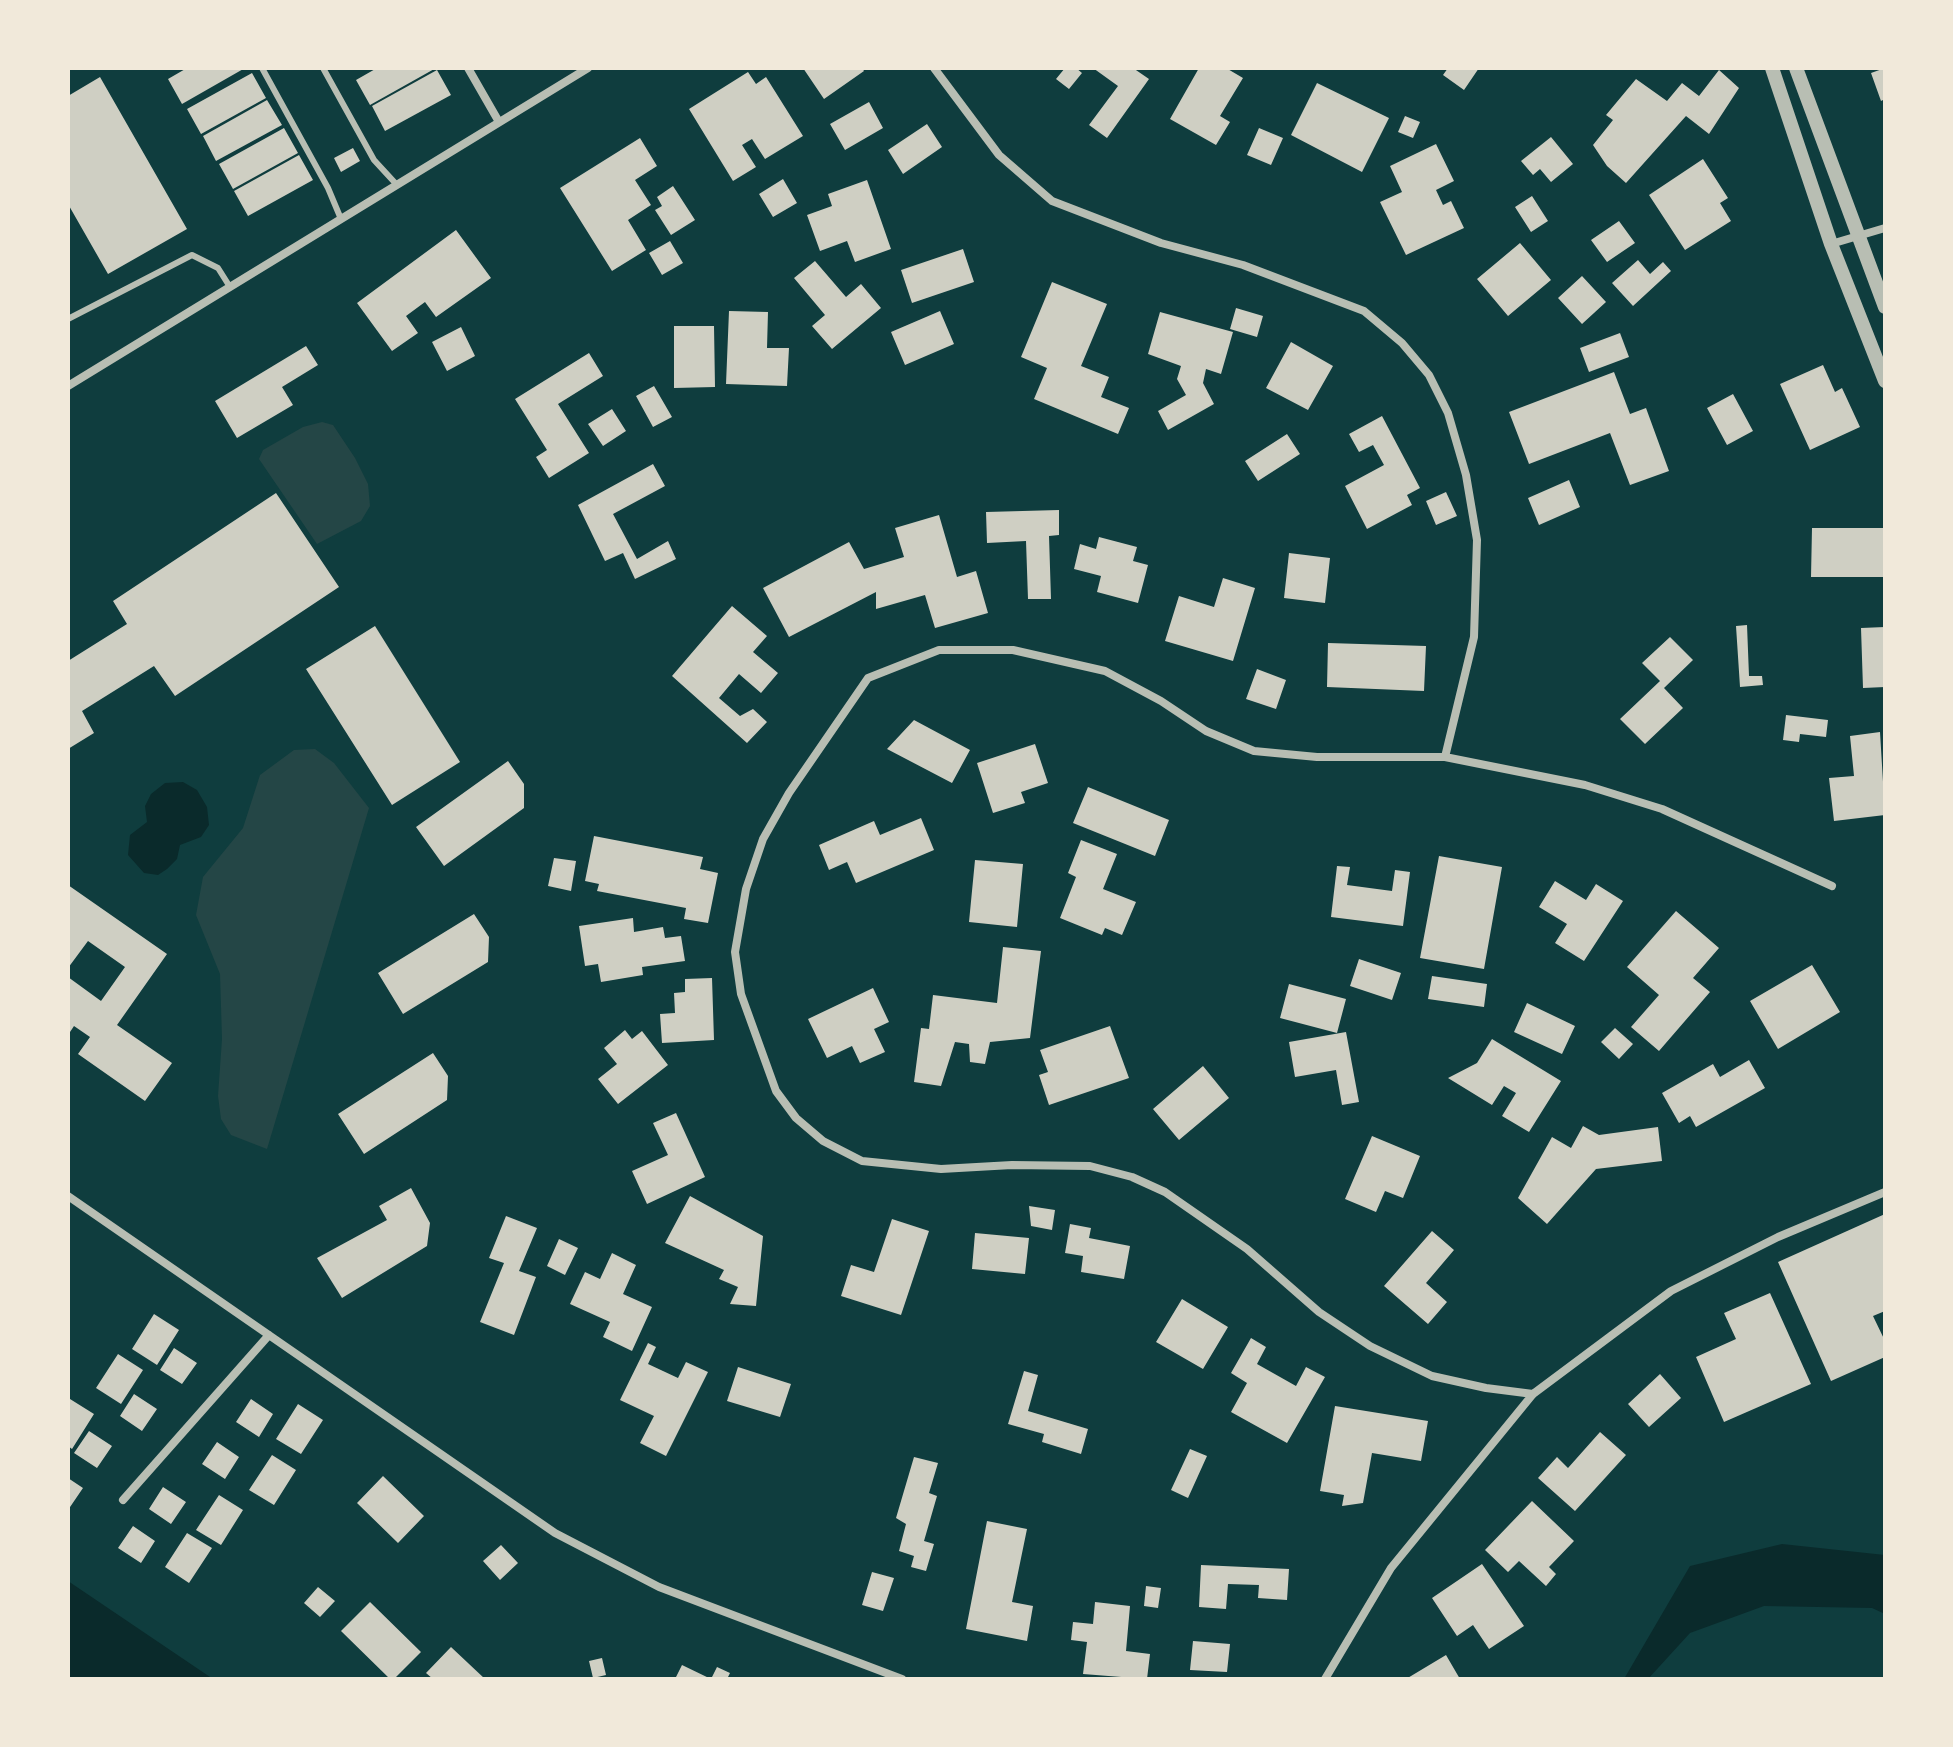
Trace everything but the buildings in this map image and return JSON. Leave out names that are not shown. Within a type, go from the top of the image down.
[{"type":"street","points":[[468,68],[499,122]]},
{"type":"street","points":[[68,386],[588,68]]},
{"type":"street","points":[[934,68],[999,155],[1052,201],[1161,243],[1243,265],[1364,311],[1402,343],[1429,375],[1448,413],[1466,475],[1477,540],[1474,637],[1445,757]]},
{"type":"street","points":[[1772,68],[1831,244],[1885,381]]},
{"type":"street","points":[[1796,68],[1885,307]]},
{"type":"street","points":[[1831,244],[1885,228]]},
{"type":"street","points":[[1533,1394],[1432,1376],[1370,1346],[1319,1312],[1247,1249],[1165,1192],[1132,1177],[1090,1166],[1012,1165],[941,1169],[862,1161],[823,1141],[796,1118],[776,1091],[741,994],[735,952],[746,889],[763,839],[789,793],[868,678],[939,650],[1013,650],[1105,671],[1161,701],[1206,731],[1254,751],[1317,757],[1445,757],[1585,785],[1662,809],[1832,886]]},
{"type":"street","points":[[1325,1679],[1391,1568],[1533,1394],[1671,1291],[1778,1237],[1885,1192]]},
{"type":"street","points":[[68,1196],[555,1533],[659,1587],[902,1679]]},
{"type":"street","points":[[123,1500],[269,1335]]},
{"type":"lane","points":[[262,68],[328,188],[341,219]]},
{"type":"lane","points":[[323,68],[374,160],[397,185]]},
{"type":"lane","points":[[68,319],[192,255],[218,268],[230,287]]},
{"type":"shaded area","points":[[322,422],[333,425],[355,458],[368,484],[370,506],[361,521],[317,544],[259,459],[263,450],[303,427]]},
{"type":"shaded area","points":[[315,749],[334,763],[369,808],[267,1149],[231,1135],[221,1119],[218,1096],[222,1039],[220,974],[196,915],[203,877],[243,828],[260,775],[294,750]]},
{"type":"shaded area","points":[[183,782],[197,790],[207,807],[209,825],[201,837],[180,845],[177,859],[167,869],[158,875],[144,873],[128,855],[130,835],[147,822],[145,806],[151,794],[165,783]]},
{"type":"shaded area","points":[[1782,1544],[1885,1555],[1885,1614],[1872,1608],[1764,1606],[1690,1633],[1648,1679],[1624,1679],[1690,1566]]},
{"type":"shaded area","points":[[68,1581],[213,1679],[68,1679]]}]
